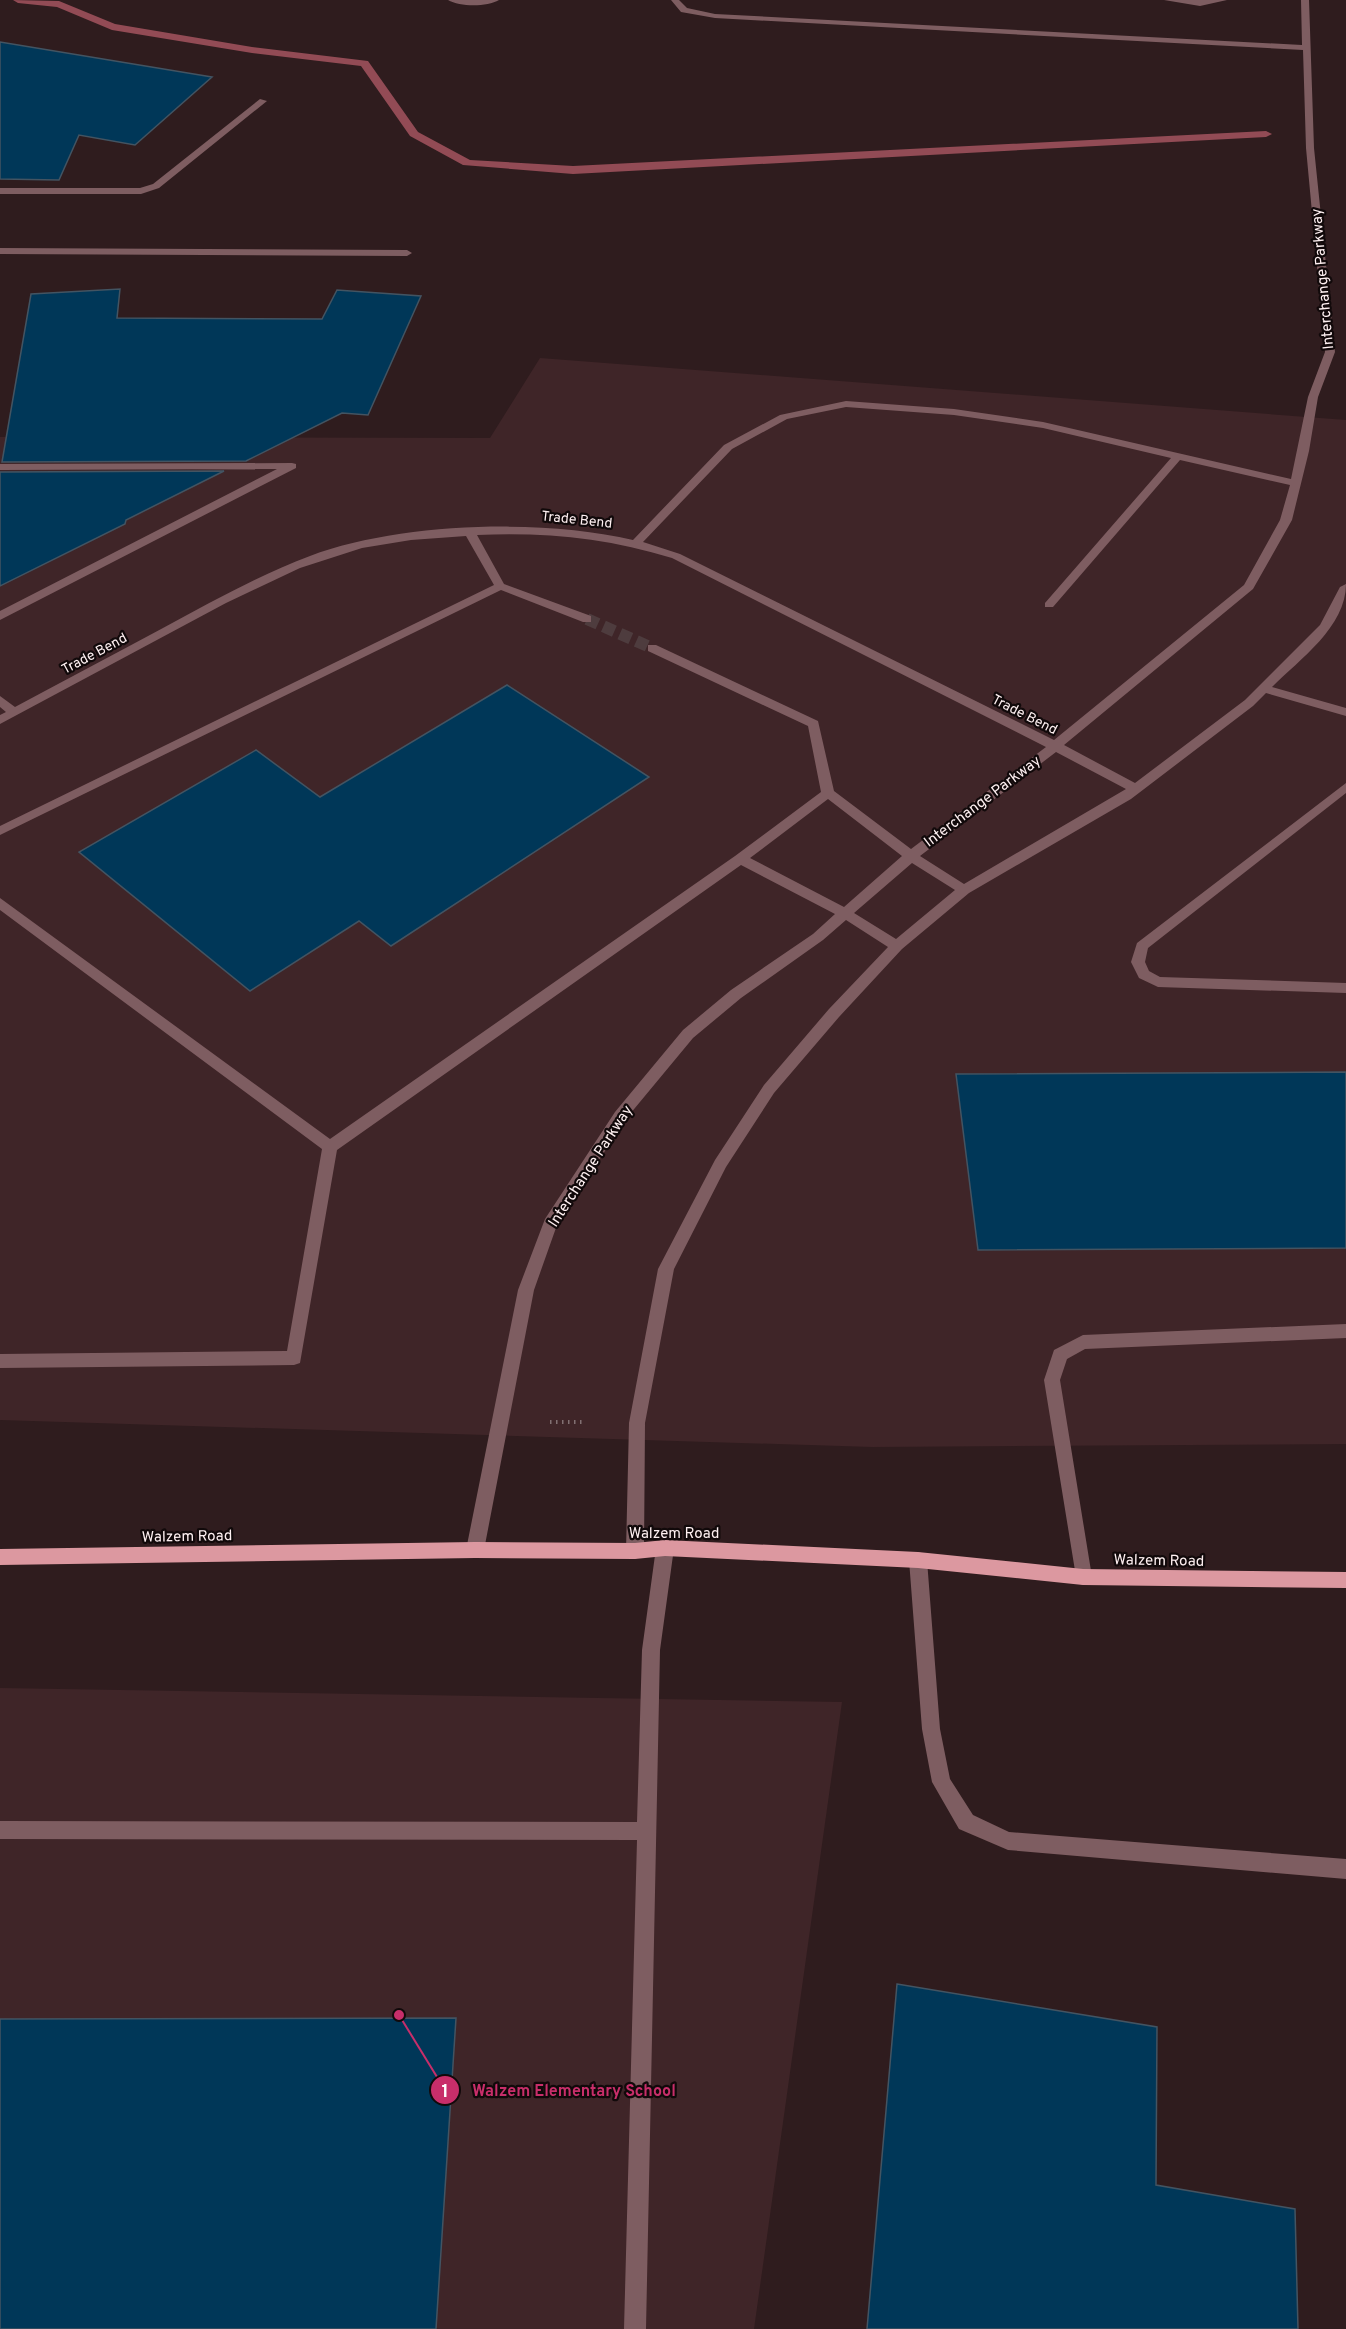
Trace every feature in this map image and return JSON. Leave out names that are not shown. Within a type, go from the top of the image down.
[{"type":"main road","name":"Walzem Road","points":[[0,1557],[474,1550],[635,1551],[664,1548],[918,1560],[1083,1577],[1346,1580]]},
{"type":"street","points":[[452,0],[479,2],[495,0]]},
{"type":"street","points":[[675,0],[684,10],[715,16],[1307,48]]},
{"type":"street","points":[[1168,0],[1200,4],[1222,0]]},
{"type":"street","name":"Interchange Parkway","points":[[474,1550],[526,1290],[550,1223],[620,1116],[688,1034],[736,994],[787,960],[846,914],[911,856],[1055,746],[1249,586],[1286,520],[1304,451],[1313,397],[1330,351],[1310,148],[1305,0]]},
{"type":"street","points":[[0,191],[141,190],[156,186],[263,101]]},
{"type":"street","points":[[0,251],[407,253]]},
{"type":"street","points":[[637,542],[728,447],[784,417],[846,404],[954,412],[1043,425],[1295,483]]},
{"type":"street","points":[[1049,605],[1178,456]]},
{"type":"street","points":[[0,467],[292,466],[0,616]]},
{"type":"street","name":"Trade Bend","points":[[0,720],[220,601],[314,558],[401,537],[504,529],[555,530],[594,533],[637,542],[676,556],[1136,789]]},
{"type":"street","points":[[470,532],[500,586],[587,619]]},
{"type":"street","points":[[0,831],[500,586]]},
{"type":"street","points":[[635,1551],[637,1423],[666,1269],[720,1164],[769,1089],[834,1013],[897,946],[964,890],[1136,789],[1249,703],[1324,627],[1346,587]]},
{"type":"street","points":[[652,648],[814,724],[828,793],[911,856],[964,890]]},
{"type":"street","points":[[1263,688],[1346,712]]},
{"type":"street","points":[[0,700],[14,712]]},
{"type":"street","points":[[1346,787],[1156,933],[1142,946],[1138,962],[1144,974],[1158,982],[1346,988]]},
{"type":"street","points":[[0,1361],[294,1358],[330,1147],[740,859],[828,793]]},
{"type":"street","points":[[740,859],[846,914],[897,946]]},
{"type":"street","points":[[0,903],[330,1147]]},
{"type":"street","points":[[1083,1577],[1052,1380],[1060,1355],[1083,1342],[1346,1331]]},
{"type":"street","points":[[635,2329],[651,1650],[664,1548]]},
{"type":"street","points":[[918,1560],[931,1729],[941,1782],[966,1822],[1008,1840],[1346,1869]]},
{"type":"street","points":[[0,1830],[647,1831]]},
{"type":"path","points":[[550,1422],[582,1422]]},
{"type":"shaded area","points":[[540,358],[1346,420],[1346,1444],[873,1447],[0,1420],[0,437],[490,438]]},
{"type":"shaded area","points":[[0,1688],[842,1702],[754,2329],[0,2329]]},
{"type":"building","points":[[0,42],[212,77],[135,145],[79,135],[59,180],[0,179]]},
{"type":"building","points":[[120,289],[117,318],[322,319],[337,290],[421,296],[368,415],[342,413],[246,461],[2,462],[31,294]]},
{"type":"building","points":[[224,471],[126,520],[125,524],[0,586],[0,472]]},
{"type":"building","points":[[507,685],[649,777],[391,946],[359,921],[250,991],[79,852],[256,750],[320,797]]},
{"type":"building","points":[[1346,1072],[1346,1248],[978,1250],[956,1074]]},
{"type":"building","points":[[897,1984],[1157,2027],[1156,2185],[1295,2209],[1298,2329],[867,2329]]},
{"type":"building","points":[[456,2018],[436,2329],[0,2329],[0,2019]]},
{"type":"waterway","points":[[18,0],[59,4],[112,27],[252,50],[364,63],[414,134],[467,163],[573,170],[1266,134]]},
{"type":"tunnel","points":[[587,619],[652,648]]},
{"type":"place","name":"Walzem Elementary School","points":[[399,2015]]}]
